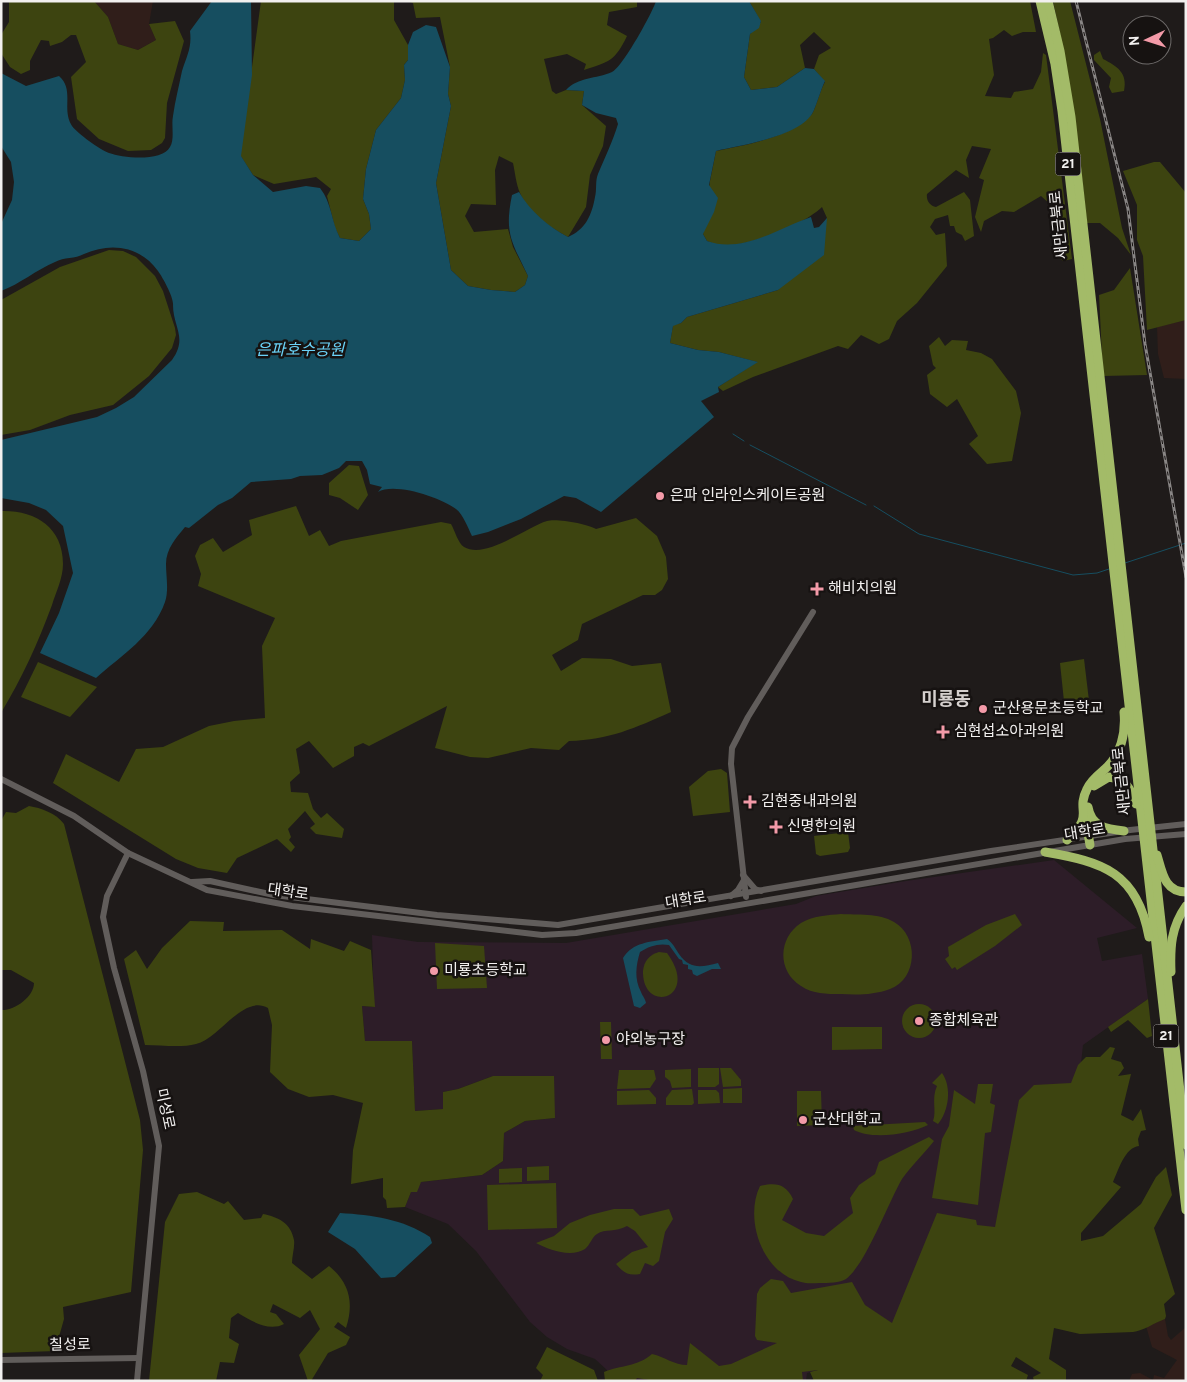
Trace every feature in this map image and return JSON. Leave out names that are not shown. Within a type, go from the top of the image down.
[{"type":"highway","name":"새만금북로","points":[[1040,1],[1056,64],[1090,328]]},
{"type":"highway","name":"새만금북로","points":[[1048,1],[1066,83],[1092,348],[1119,579],[1141,824],[1153,862],[1186,1145]]},
{"type":"highway","name":"새만금북로","points":[[1119,579],[1117,597],[1140,799],[1151,838],[1163,1010],[1186,1210]]},
{"type":"highway","points":[[1090,841],[1084,802],[1086,789],[1114,758],[1124,732],[1117,597]]},
{"type":"highway","points":[[1124,831],[1101,827],[1092,820],[1088,808],[1090,792],[1102,780],[1115,778],[1127,784],[1140,799]]},
{"type":"highway","points":[[1067,840],[1080,827],[1085,813]]},
{"type":"highway","points":[[1045,852],[1082,859],[1105,867],[1124,882],[1141,908],[1149,936],[1154,980],[1163,1010]]},
{"type":"highway","points":[[1153,862],[1173,890],[1186,892]]},
{"type":"highway","points":[[1172,1029],[1174,1010],[1170,949],[1175,924],[1186,906]]},
{"type":"street","points":[[746,903],[731,764],[732,748],[748,717],[813,612]]},
{"type":"street","name":"대학로","points":[[1,779],[74,816],[128,853],[207,890],[276,904],[542,935],[576,933],[1060,850],[1124,831],[1186,824]]},
{"type":"street","name":"대학로","points":[[190,882],[210,881],[274,895],[545,926],[581,923],[991,851],[1067,840],[1090,841],[1186,834]]},
{"type":"street","name":"미성로","points":[[128,853],[107,896],[103,917],[114,968],[143,1071],[159,1146],[137,1381]]},
{"type":"street","points":[[744,877],[755,889],[762,892]]},
{"type":"street","points":[[728,898],[738,890],[744,877]]},
{"type":"street","name":"칠성로","points":[[1,1360],[139,1358]]},
{"type":"shaded area","points":[[94,1],[153,1],[149,24],[156,40],[138,50],[118,44],[108,17]]},
{"type":"shaded area","points":[[1186,320],[1186,379],[1164,378],[1158,354],[1157,327]]},
{"type":"shaded area","name":"군산대학교","points":[[1054,860],[1137,928],[1097,938],[1102,961],[1142,954],[1148,999],[1083,1045],[1078,1092],[1006,1269],[826,1368],[807,1373],[806,1381],[608,1381],[607,1370],[595,1359],[567,1349],[547,1337],[530,1322],[476,1251],[448,1224],[405,1207],[411,1192],[421,1182],[482,1175],[503,1161],[504,1133],[525,1121],[555,1118],[513,1076],[493,1076],[458,1089],[443,1092],[443,1109],[415,1111],[412,1041],[365,1041],[362,1006],[374,1007],[372,935],[418,942],[566,943],[796,904],[816,896]]},
{"type":"shaded area","points":[[1165,1319],[1168,1336],[1171,1340],[1186,1327],[1186,1381],[1129,1381],[1132,1374],[1140,1373],[1153,1380],[1154,1375],[1164,1378],[1177,1360],[1152,1347],[1146,1326]]},
{"type":"green space","points":[[9,1],[94,1],[108,17],[118,44],[138,50],[156,40],[149,24],[175,21],[184,41],[167,103],[165,138],[162,143],[151,150],[128,151],[99,139],[77,119],[71,77],[86,62],[76,35],[71,35],[62,42],[50,46],[49,41],[41,40],[30,61],[30,70],[21,74],[10,67],[1,53],[1,35],[9,22]]},
{"type":"green space","points":[[261,1],[394,1],[394,20],[408,45],[408,60],[404,65],[405,80],[401,98],[376,130],[366,169],[363,199],[369,214],[371,229],[359,241],[340,238],[335,228],[327,196],[331,189],[316,177],[274,184],[253,175],[240,155]]},
{"type":"green space","points":[[408,1],[637,1],[637,7],[609,12],[607,25],[627,36],[615,56],[600,65],[584,70],[586,64],[567,54],[544,59],[552,91],[556,94],[566,90],[584,91],[582,105],[606,126],[603,146],[590,175],[586,207],[568,237],[547,224],[528,207],[519,189],[513,163],[499,156],[495,170],[496,205],[471,204],[465,216],[474,232],[508,229],[513,247],[528,276],[525,285],[515,292],[468,286],[451,270],[436,183],[451,106],[448,94],[450,67],[440,17],[416,18],[413,3]]},
{"type":"green space","points":[[749,1],[1030,1],[1036,32],[1023,32],[1012,36],[1004,30],[989,39],[994,75],[985,96],[1011,98],[1014,92],[1033,89],[1041,72],[1043,53],[1046,55],[1072,259],[1063,261],[1058,257],[1059,248],[1063,247],[1058,242],[1052,206],[1041,196],[1014,212],[1002,211],[984,221],[981,232],[975,217],[984,180],[979,178],[991,149],[972,146],[966,160],[969,178],[956,170],[927,194],[927,199],[932,206],[936,207],[964,192],[970,200],[974,236],[965,241],[962,235],[956,232],[954,226],[950,226],[948,215],[935,219],[930,227],[936,235],[945,233],[947,266],[917,303],[897,321],[889,339],[879,344],[861,335],[848,349],[838,346],[753,377],[723,391],[718,387],[757,362],[719,352],[698,350],[670,343],[673,325],[681,323],[687,317],[778,290],[827,218],[822,207],[789,228],[761,239],[734,245],[722,246],[707,241],[703,234],[716,151],[768,139],[793,129],[812,114],[825,82],[814,69],[819,55],[831,48],[814,32],[800,45],[805,68],[777,87],[751,90],[744,77],[750,34],[761,22]]},
{"type":"green space","points":[[1053,1],[1070,1],[1100,119],[1122,228],[1131,255],[1118,238],[1100,223],[1087,223],[1073,112]]},
{"type":"green space","points":[[1100,51],[1103,59],[1117,67],[1123,75],[1124,91],[1112,93],[1109,87],[1111,78],[1094,60],[1094,55]]},
{"type":"green space","points":[[1160,162],[1186,193],[1186,320],[1147,330],[1143,256],[1137,240],[1137,205],[1123,171]]},
{"type":"green space","points":[[109,250],[123,251],[136,257],[155,276],[163,291],[175,328],[176,335],[172,348],[149,376],[113,405],[70,415],[30,430],[1,435],[1,300],[60,267]]},
{"type":"green space","points":[[1130,268],[1147,375],[1103,376],[1099,295],[1114,290]]},
{"type":"green space","points":[[939,337],[945,346],[952,340],[968,341],[966,350],[981,353],[992,359],[1016,391],[1021,413],[1012,461],[987,464],[969,444],[978,436],[957,399],[947,407],[930,394],[927,375],[936,368],[933,365],[929,346]]},
{"type":"green space","points":[[349,465],[359,466],[368,495],[358,510],[340,498],[329,495],[329,483]]},
{"type":"green space","points":[[296,506],[309,536],[320,530],[329,546],[341,541],[441,522],[451,524],[462,545],[473,550],[494,546],[538,524],[551,520],[572,522],[596,529],[636,518],[657,536],[666,557],[668,579],[662,590],[655,595],[643,595],[582,624],[578,640],[552,655],[561,671],[582,658],[611,659],[632,666],[661,663],[671,712],[609,736],[569,741],[559,750],[531,748],[488,758],[470,757],[435,748],[447,706],[369,746],[363,743],[354,747],[354,756],[333,768],[309,741],[296,749],[300,773],[290,782],[291,792],[308,793],[313,809],[321,818],[327,813],[344,829],[342,838],[316,834],[310,828],[315,824],[305,811],[288,829],[291,837],[289,840],[295,847],[291,852],[277,839],[237,858],[227,873],[198,868],[176,859],[53,783],[66,754],[119,782],[136,749],[163,747],[209,726],[265,718],[262,646],[275,618],[198,586],[201,574],[195,556],[200,545],[213,538],[223,552],[252,535],[249,520]]},
{"type":"green space","points":[[1,511],[25,514],[45,523],[58,540],[62,551],[63,564],[59,585],[41,633],[23,673],[1,713]]},
{"type":"green space","points":[[1084,659],[1090,709],[1065,711],[1060,663]]},
{"type":"green space","points":[[38,662],[97,687],[70,717],[21,697]]},
{"type":"green space","points":[[721,769],[727,773],[730,812],[693,816],[689,787],[708,771]]},
{"type":"green space","points":[[29,806],[48,812],[64,824],[140,1120],[143,1150],[131,1292],[63,1307],[64,1319],[55,1351],[1,1353],[1,1010],[17,1006],[27,998],[31,993],[34,983],[11,970],[1,970],[1,821],[6,812],[16,813]]},
{"type":"green space","points":[[848,832],[850,848],[848,852],[820,856],[816,854],[814,836]]},
{"type":"green space","points":[[841,914],[882,917],[902,928],[908,937],[912,957],[906,976],[899,984],[884,991],[872,993],[830,994],[810,991],[793,980],[784,963],[783,954],[788,937],[793,929],[810,919]]},
{"type":"green space","points":[[1015,914],[1022,925],[995,946],[957,970],[955,967],[952,969],[945,959],[949,956],[948,947],[986,925]]},
{"type":"green space","points":[[190,921],[224,922],[223,931],[282,930],[310,949],[311,939],[344,951],[350,941],[371,950],[375,1007],[362,1006],[365,1041],[412,1041],[415,1111],[443,1109],[443,1092],[458,1089],[493,1076],[554,1076],[555,1118],[525,1121],[504,1133],[503,1161],[482,1175],[421,1182],[417,1192],[411,1192],[405,1207],[387,1208],[386,1200],[383,1197],[383,1178],[351,1184],[353,1150],[363,1103],[333,1095],[309,1097],[288,1089],[270,1072],[272,1025],[268,1008],[259,1005],[249,1007],[205,1040],[196,1044],[177,1046],[145,1045],[124,959],[136,950],[147,969],[162,948]]},
{"type":"green space","points":[[435,943],[484,946],[487,988],[437,989]]},
{"type":"green space","points":[[659,952],[667,953],[676,969],[677,981],[674,991],[667,996],[659,997],[651,993],[645,985],[643,971],[648,959]]},
{"type":"green space","points":[[1148,999],[1152,1036],[1147,1038],[1128,1020],[1111,1032],[1108,1027]]},
{"type":"green space","name":"종합체육관","points":[[919,1004],[931,1009],[936,1021],[931,1033],[919,1038],[907,1033],[902,1021],[907,1009]]},
{"type":"green space","name":"야외농구장","points":[[600,1022],[611,1022],[612,1059],[601,1059]]},
{"type":"green space","points":[[832,1027],[882,1027],[882,1049],[832,1050]]},
{"type":"green space","points":[[1110,1047],[1115,1048],[1111,1059],[1121,1062],[1124,1068],[1118,1076],[1131,1074],[1121,1115],[1133,1121],[1141,1109],[1146,1130],[1141,1131],[1138,1139],[1139,1146],[1130,1150],[1120,1166],[1113,1182],[1121,1187],[1081,1233],[1081,1241],[1103,1236],[1141,1204],[1156,1177],[1166,1167],[1172,1195],[1154,1228],[1175,1294],[1164,1304],[1165,1319],[1133,1332],[1080,1334],[1054,1328],[1049,1359],[1066,1370],[1066,1381],[1034,1381],[1033,1377],[1041,1373],[1016,1357],[1011,1366],[1028,1375],[1026,1381],[814,1381],[810,1372],[818,1370],[802,1372],[803,1381],[655,1381],[637,1378],[635,1381],[605,1381],[604,1372],[635,1364],[652,1354],[678,1364],[687,1365],[690,1343],[719,1366],[731,1364],[777,1343],[757,1340],[755,1336],[757,1294],[760,1288],[771,1279],[783,1281],[791,1293],[852,1282],[865,1305],[892,1323],[937,1213],[976,1220],[977,1225],[995,1227],[1019,1100],[1034,1085],[1071,1083],[1078,1065],[1086,1057],[1100,1057]]},
{"type":"green space","points":[[698,1068],[719,1068],[719,1084],[715,1087],[698,1087]]},
{"type":"green space","points":[[720,1068],[731,1068],[741,1080],[741,1086],[723,1087]]},
{"type":"green space","points":[[691,1069],[691,1087],[672,1088],[670,1081],[665,1077],[665,1070]]},
{"type":"green space","points":[[619,1070],[654,1070],[656,1079],[650,1088],[617,1089]]},
{"type":"green space","points":[[942,1073],[947,1085],[948,1099],[945,1113],[938,1124],[933,1121],[934,1096],[937,1086],[932,1083]]},
{"type":"green space","points":[[978,1084],[993,1084],[990,1103],[995,1105],[991,1132],[985,1133],[978,1205],[932,1198],[942,1139],[949,1126],[954,1090],[975,1104]]},
{"type":"green space","points":[[742,1088],[742,1103],[723,1103],[723,1089]]},
{"type":"green space","points":[[692,1089],[694,1103],[692,1105],[666,1105],[666,1098],[672,1090]]},
{"type":"green space","points":[[649,1090],[656,1098],[656,1104],[617,1105],[617,1091]]},
{"type":"green space","points":[[698,1090],[716,1090],[719,1093],[720,1103],[698,1104]]},
{"type":"green space","points":[[797,1091],[821,1091],[822,1125],[797,1126]]},
{"type":"green space","points":[[925,1122],[928,1125],[891,1135],[862,1133],[854,1130],[853,1126]]},
{"type":"green space","points":[[929,1137],[934,1141],[902,1179],[869,1247],[854,1271],[846,1279],[830,1283],[801,1282],[787,1277],[776,1268],[760,1243],[756,1229],[754,1214],[760,1186],[776,1184],[784,1187],[793,1199],[782,1220],[806,1233],[824,1236],[853,1213],[850,1198],[859,1185],[875,1174],[879,1162]]},
{"type":"green space","points":[[549,1166],[549,1180],[527,1181],[527,1167]]},
{"type":"green space","points":[[522,1168],[522,1182],[499,1183],[499,1169]]},
{"type":"green space","points":[[556,1183],[557,1228],[488,1230],[487,1185]]},
{"type":"green space","points":[[197,1192],[224,1204],[228,1201],[244,1220],[261,1218],[263,1214],[279,1219],[287,1225],[292,1234],[294,1243],[292,1263],[312,1279],[329,1266],[342,1279],[346,1286],[350,1310],[346,1328],[338,1322],[334,1327],[350,1337],[346,1345],[328,1353],[311,1381],[308,1381],[299,1355],[320,1329],[310,1310],[300,1318],[273,1304],[270,1312],[276,1314],[284,1324],[272,1327],[266,1326],[238,1313],[231,1318],[229,1338],[239,1344],[234,1363],[220,1362],[216,1381],[149,1381],[165,1222],[179,1194]]},
{"type":"green space","points":[[614,1209],[633,1209],[640,1216],[669,1209],[673,1219],[665,1232],[659,1261],[653,1266],[645,1263],[640,1274],[632,1275],[626,1273],[616,1264],[632,1252],[648,1247],[635,1231],[627,1226],[600,1232],[585,1249],[579,1252],[567,1253],[536,1243],[554,1236],[570,1223],[590,1215]]},
{"type":"green space","points":[[547,1347],[594,1370],[598,1381],[540,1381],[543,1375],[536,1368]]},
{"type":"water","name":"은파호수공원","points":[[212,1],[251,1],[252,75],[241,156],[253,175],[273,192],[306,186],[320,188],[327,200],[340,238],[359,241],[371,229],[369,214],[363,199],[366,169],[376,130],[401,98],[405,80],[404,65],[408,60],[408,45],[413,32],[426,25],[436,27],[450,67],[448,94],[451,106],[436,183],[451,270],[468,286],[515,292],[525,285],[528,276],[514,246],[509,229],[512,195],[519,192],[534,212],[547,223],[568,237],[574,234],[590,216],[596,194],[597,177],[618,124],[616,118],[596,113],[582,105],[584,91],[566,90],[576,83],[612,72],[617,68],[637,39],[656,1],[749,1],[761,21],[759,28],[750,34],[744,77],[751,90],[777,87],[805,68],[814,69],[825,81],[815,108],[805,122],[794,129],[768,139],[716,151],[709,185],[718,198],[714,212],[703,234],[707,241],[720,244],[734,244],[760,238],[811,217],[814,228],[819,227],[827,218],[824,255],[778,290],[687,317],[681,323],[673,326],[670,343],[698,350],[719,352],[758,362],[718,387],[719,392],[701,401],[714,417],[601,512],[576,498],[564,496],[521,519],[472,536],[459,511],[449,504],[417,492],[385,489],[378,492],[382,487],[370,484],[367,470],[362,461],[346,461],[339,468],[322,475],[251,482],[232,498],[218,505],[189,528],[185,527],[178,535],[166,559],[167,593],[160,614],[136,644],[96,678],[40,653],[59,613],[73,573],[63,526],[46,510],[29,503],[1,498],[1,440],[97,417],[116,408],[134,397],[172,360],[179,345],[178,332],[173,302],[168,288],[151,263],[134,251],[104,248],[77,257],[58,260],[1,291],[1,224],[12,200],[14,182],[11,162],[1,146],[1,73],[26,86],[59,76],[64,81],[66,87],[69,120],[72,126],[84,137],[115,155],[142,158],[159,155],[166,152],[170,147],[173,136],[174,110],[182,71],[190,47],[190,31]]},
{"type":"water","points":[[667,939],[687,963],[707,966],[718,963],[721,969],[712,969],[697,976],[693,974],[692,970],[688,969],[688,965],[683,964],[682,960],[679,959],[669,945],[665,944],[647,948],[640,952],[636,972],[637,982],[646,1003],[640,1008],[634,1006],[623,958],[637,946]]},
{"type":"water","points":[[340,1213],[364,1215],[398,1222],[430,1237],[432,1243],[395,1277],[381,1278],[355,1249],[328,1232]]},
{"type":"waterway","points":[[733,434],[744,441]]},
{"type":"waterway","points":[[750,445],[866,505]]},
{"type":"waterway","points":[[874,506],[919,534],[1073,575],[1097,573],[1109,569]]},
{"type":"waterway","points":[[1125,563],[1186,543]]},
{"type":"railway","points":[[1076,1],[1128,209],[1145,344],[1186,577]]},
{"type":"place","name":"은파 인라인스케이트공원","points":[[660,496]]},
{"type":"place","name":"해비치의원","points":[[817,589]]},
{"type":"place","name":"군산용문초등학교","points":[[983,709]]},
{"type":"place","name":"심현섭소아과의원","points":[[943,732]]},
{"type":"place","name":"김현중내과의원","points":[[750,802]]},
{"type":"place","name":"신명한의원","points":[[776,827]]},
{"type":"place","name":"미룡초등학교","points":[[434,971]]},
{"type":"place","name":"종합체육관","points":[[919,1021]]},
{"type":"place","name":"야외농구장","points":[[606,1040]]},
{"type":"place","name":"군산대학교","points":[[803,1120]]},
{"type":"district","name":"미룡동","points":[[946,700]]}]
